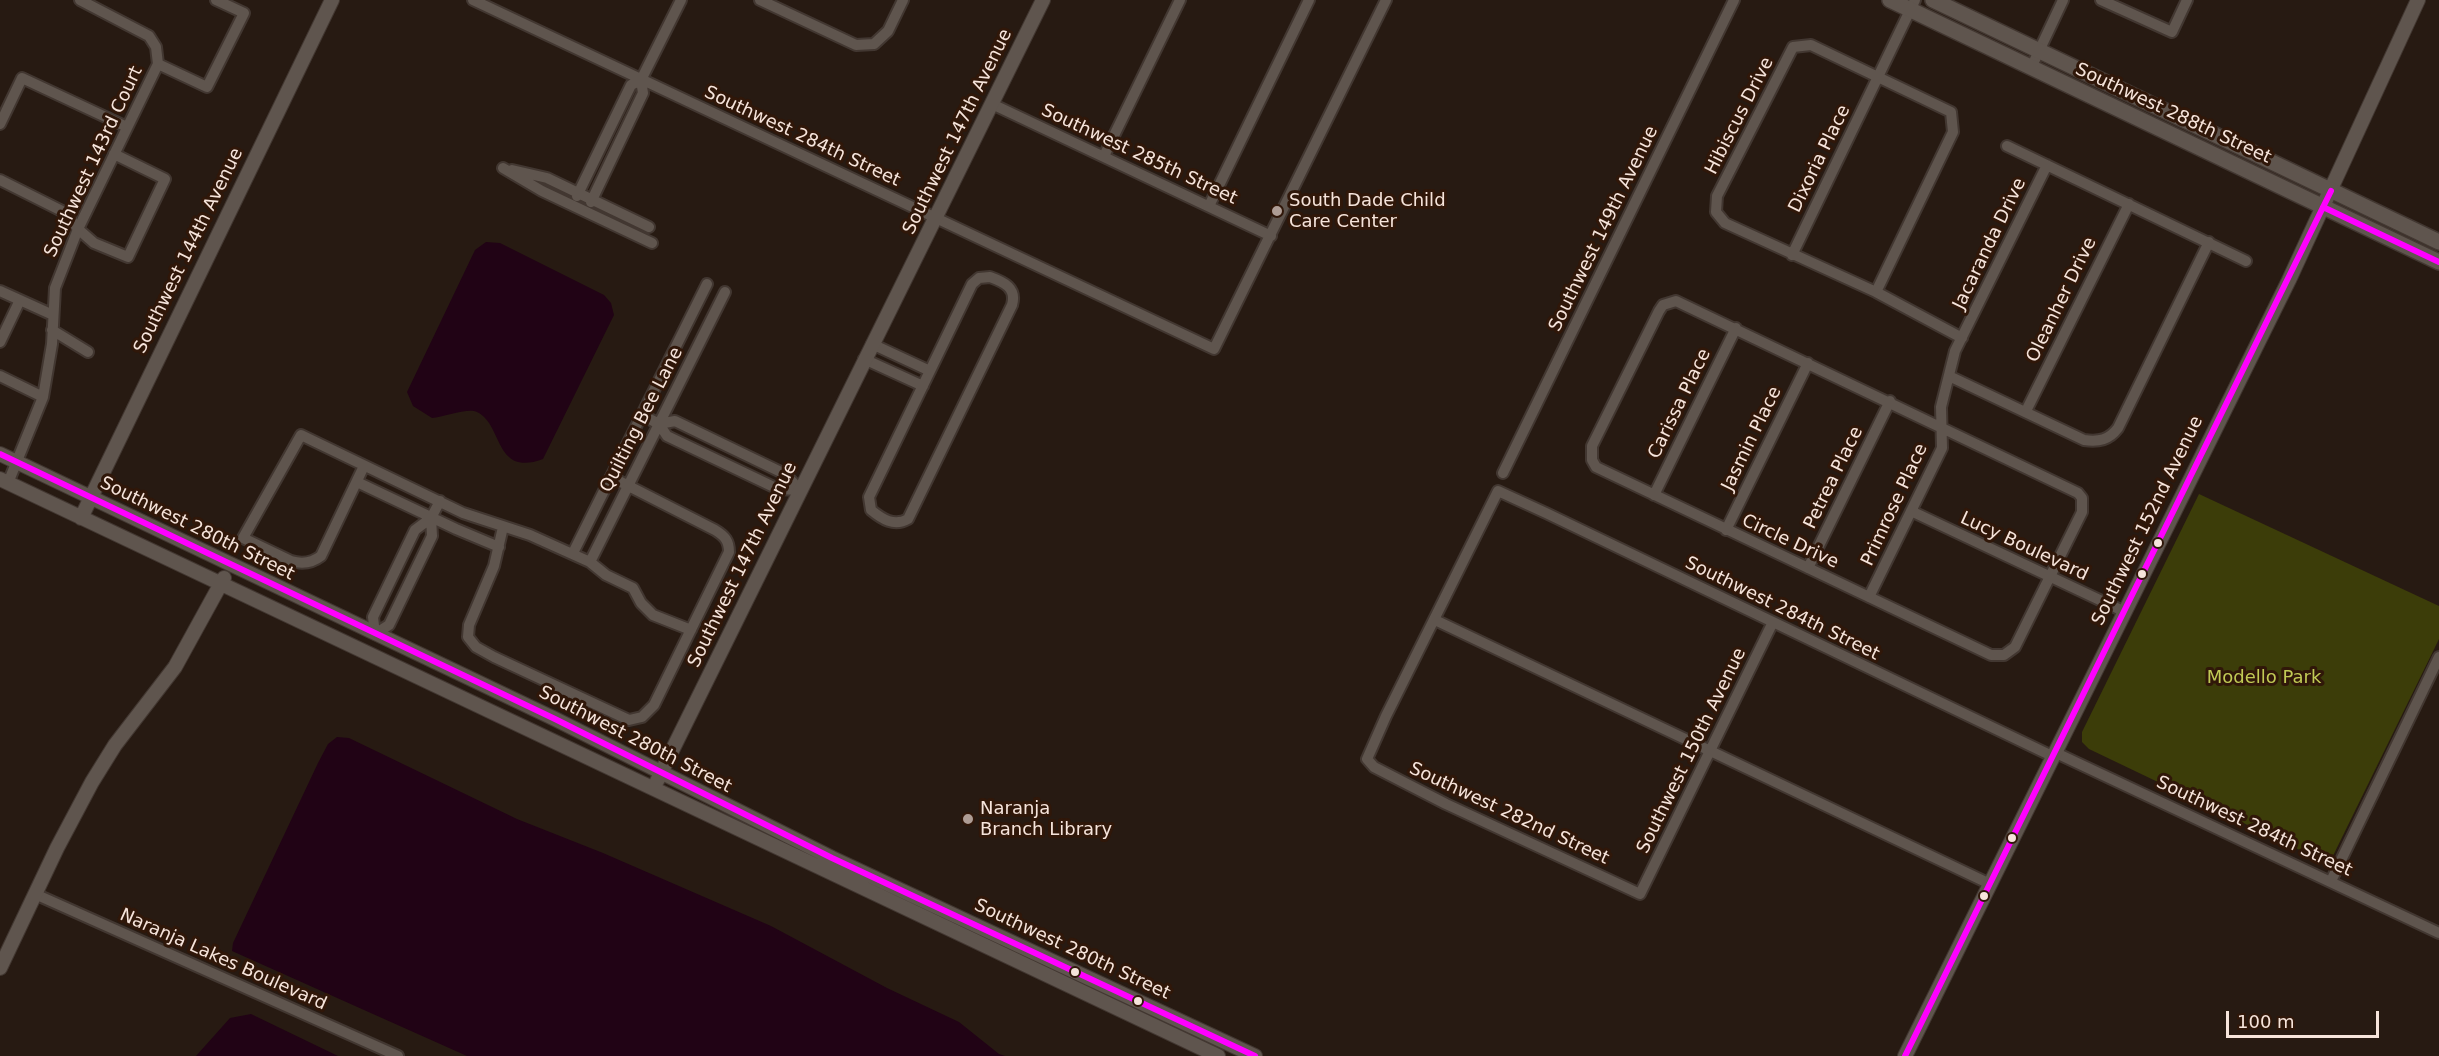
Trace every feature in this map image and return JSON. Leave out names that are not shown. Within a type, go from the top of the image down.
[{"type":"main road","name":"Southwest 288th Street","points":[[1890,0],[1913,5],[2031,68],[2439,262]]},
{"type":"main road","name":"Southwest 288th Street","points":[[1934,0],[2439,242]]},
{"type":"street","name":"Southwest 143rd Court","points":[[4,481],[17,462],[43,397],[55,288],[78,229],[158,64],[156,47],[149,36],[80,0]]},
{"type":"street","points":[[158,64],[207,87],[244,13],[216,0]]},
{"type":"street","name":"Southwest 144th Avenue","points":[[81,518],[332,0]]},
{"type":"street","name":"Southwest 284th Street","points":[[473,0],[1214,349],[1271,236]]},
{"type":"street","points":[[586,212],[643,93],[641,80],[681,0]]},
{"type":"street","points":[[760,0],[856,45],[874,45],[888,31],[903,0]]},
{"type":"street","name":"Southwest 147th Avenue","points":[[654,788],[1042,0]]},
{"type":"street","points":[[1104,156],[1180,0]]},
{"type":"street","points":[[1209,206],[1309,0]]},
{"type":"street","points":[[1271,236],[1386,0]]},
{"type":"street","name":"Southwest 149th Avenue","points":[[1503,473],[1734,0]]},
{"type":"street","points":[[2031,68],[2063,0]]},
{"type":"street","points":[[2101,0],[2172,32],[2187,0]]},
{"type":"street","name":"Southwest 152nd Avenue","points":[[1905,1056],[2331,191],[2418,0]]},
{"type":"street","name":"Dixoria Place","points":[[1792,255],[1913,5]]},
{"type":"street","name":"Hibiscus Drive","points":[[1876,292],[1953,132],[1951,112],[1811,45],[1793,47],[1718,196],[1716,212],[1725,223],[1876,292],[1962,338]]},
{"type":"street","points":[[0,124],[22,78],[127,127]]},
{"type":"street","points":[[573,204],[631,85],[641,80]]},
{"type":"street","name":"Southwest 285th Street","points":[[992,104],[1271,236]]},
{"type":"street","points":[[2007,146],[2246,261]]},
{"type":"street","points":[[0,180],[66,213],[78,229],[94,243],[128,257],[165,179],[114,154]]},
{"type":"street","name":"Jacaranda Drive","points":[[1962,338],[2047,165]]},
{"type":"street","points":[[649,227],[593,198],[547,178],[503,168],[542,191],[652,243]]},
{"type":"street","name":"Oleanher Drive","points":[[2026,411],[2128,204]]},
{"type":"street","points":[[1949,376],[2084,440],[2095,441],[2113,435],[2209,242]]},
{"type":"street","points":[[990,277],[1008,285],[1013,293],[1012,305],[908,519],[892,523],[871,510],[869,497],[923,386],[972,284],[979,278],[990,277]]},
{"type":"street","name":"Quilting Bee Lane","points":[[573,553],[707,284]]},
{"type":"street","points":[[0,291],[53,315]]},
{"type":"street","name":"Quilting Bee Lane","points":[[590,562],[724,292]]},
{"type":"street","points":[[0,342],[20,300]]},
{"type":"street","name":"Circle Drive","points":[[1676,301],[1736,328],[2078,493],[2082,498],[2082,512],[2015,647],[2004,655],[1991,655],[1600,470],[1592,460],[1592,446],[1663,305],[1676,301]]},
{"type":"street","name":"Carissa Place","points":[[1654,495],[1736,328]]},
{"type":"street","points":[[52,330],[88,352]]},
{"type":"street","points":[[1941,426],[1941,407],[1955,351],[1962,338]]},
{"type":"street","points":[[872,344],[930,371]]},
{"type":"street","points":[[864,359],[923,386]]},
{"type":"street","name":"Jasmin Place","points":[[1726,530],[1808,363]]},
{"type":"street","points":[[0,376],[43,397]]},
{"type":"street","name":"Petrea Place","points":[[1808,568],[1890,401]]},
{"type":"street","points":[[642,415],[659,424],[667,436],[778,489],[800,490]]},
{"type":"street","points":[[659,424],[675,421],[785,474],[800,490]]},
{"type":"street","name":"Primrose Place","points":[[1869,597],[1942,448],[1941,426]]},
{"type":"street","points":[[364,466],[321,556],[316,560],[298,563],[291,561],[243,538],[301,435],[463,513],[573,553],[633,588],[641,603],[653,615],[691,630]]},
{"type":"street","name":"Southwest 280th Street","points":[[0,454],[573,728],[832,858],[1125,994],[1229,1051],[1255,1056]]},
{"type":"street","points":[[503,527],[494,566],[468,625],[468,637],[476,647],[494,657],[629,720],[642,717],[654,705],[729,552],[729,543],[715,530],[611,477]]},
{"type":"street","name":"Southwest 280th Street","points":[[4,481],[1218,1056]]},
{"type":"street","points":[[357,482],[499,547]]},
{"type":"street","name":"Southwest 284th Street","points":[[1435,620],[1498,491],[2053,754],[2439,933]]},
{"type":"street","points":[[365,652],[375,634],[389,625],[432,536],[432,518],[440,501]]},
{"type":"street","name":"Lucy Boulevard","points":[[1911,511],[2124,611]]},
{"type":"street","points":[[375,634],[373,617],[415,530],[432,518]]},
{"type":"street","points":[[0,968],[95,776],[175,667],[231,566]]},
{"type":"street","points":[[1435,620],[1645,722],[1710,750],[1990,884]]},
{"type":"street","name":"Southwest 282nd Street","points":[[1435,620],[1386,716],[1367,759],[1374,767],[1446,804],[1640,894]]},
{"type":"street","name":"Southwest 150th Avenue","points":[[1640,894],[1773,622]]},
{"type":"street","points":[[2331,881],[2439,657]]},
{"type":"street","points":[[566,747],[573,728]]},
{"type":"street","name":"Naranja Lakes Boulevard","points":[[35,894],[398,1056]]},
{"type":"street","points":[[1032,968],[1039,954]]},
{"type":"street","points":[[1119,1009],[1125,994]]},
{"type":"green space","name":"Modello Park","points":[[2199,494],[2439,606],[2439,639],[2329,864],[2089,749],[2082,742],[2082,732]]},
{"type":"shaded area","points":[[486,242],[500,243],[604,295],[611,303],[614,315],[543,459],[527,463],[515,461],[507,455],[483,416],[470,411],[432,418],[413,406],[407,392],[475,250]]},
{"type":"shaded area","points":[[337,737],[349,738],[517,819],[603,853],[771,926],[887,988],[959,1022],[999,1054],[1005,1056],[467,1056],[232,951],[233,943],[318,763],[328,744]]},
{"type":"shaded area","points":[[251,1014],[338,1056],[196,1056],[230,1018]]},
{"type":"transit line","points":[[1905,1056],[2331,191]]},
{"type":"transit line","points":[[2323,207],[2439,262]]},
{"type":"transit line","points":[[0,454],[555,719],[832,858],[1255,1056]]},
{"type":"place","name":"South Dade Child Care Center","points":[[1277,211]]},
{"type":"place","name":"Naranja Branch Library","points":[[968,819]]}]
